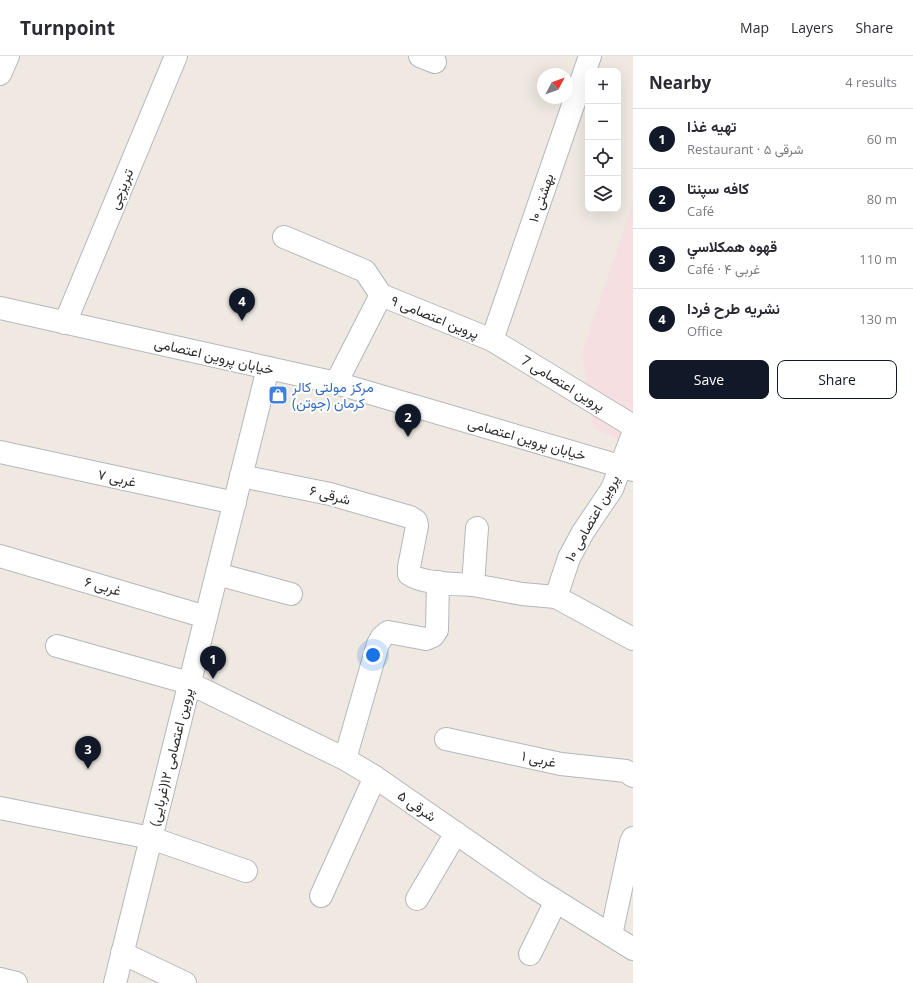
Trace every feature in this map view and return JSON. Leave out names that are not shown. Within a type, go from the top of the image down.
[{"type":"street","points":[[0,74],[8,56]]},
{"type":"street","name":"تبریزچی","points":[[65,323],[176,56]]},
{"type":"street","name":"بهشتی ۱۰","points":[[492,340],[590,56]]},
{"type":"street","points":[[284,237],[365,270],[380,295]]},
{"type":"street","name":"پروین اعتصامی ۹","points":[[336,383],[380,295],[492,340]]},
{"type":"street","name":"خیابان پروین اعتصامی","points":[[0,308],[336,383],[627,468]]},
{"type":"street","name":"پروین اعتصامی 7","points":[[492,340],[633,426]]},
{"type":"street","name":"پروین اعتصامی ۱۲(غربایی)","points":[[114,983],[268,368]]},
{"type":"street","points":[[627,468],[633,434]]},
{"type":"street","name":"غربی ۷","points":[[0,452],[234,504]]},
{"type":"street","name":"پروین اعتصامی ۱۰","points":[[556,597],[568,558],[583,532],[627,468]]},
{"type":"street","name":"شرقی ۶","points":[[241,476],[330,494],[410,517],[416,521],[417,526],[409,574],[414,577],[438,582]]},
{"type":"street","points":[[473,585],[477,528]]},
{"type":"street","name":"غربی ۶","points":[[0,556],[206,617]]},
{"type":"street","points":[[217,574],[291,594]]},
{"type":"street","points":[[345,759],[378,644],[382,637],[388,632],[426,639],[433,636],[437,630],[438,582],[473,585],[522,594],[556,597],[633,639]]},
{"type":"street","name":"شرقی ۵","points":[[57,646],[190,683],[345,759],[374,777],[556,901],[633,949]]},
{"type":"street","name":"غربی ۱","points":[[446,740],[561,764],[626,771],[633,776]]},
{"type":"street","points":[[321,896],[374,777]]},
{"type":"street","points":[[0,808],[151,838],[246,871]]},
{"type":"street","points":[[417,899],[456,833]]},
{"type":"street","points":[[611,935],[633,838]]},
{"type":"street","points":[[530,954],[556,901]]},
{"type":"street","points":[[122,953],[185,983]]},
{"type":"street","points":[[0,979],[16,983]]},
{"type":"shaded area","points":[[633,203],[633,446],[593,428],[582,353]]},
{"type":"place","name":"نشریه طرح فردا","points":[[242,321]]},
{"type":"place","name":"مرکز مولتی کالر کرمان (جوتن)","points":[[278,395]]},
{"type":"place","name":"کافه سپنتا","points":[[408,437]]},
{"type":"place","name":"تهیه غذا","points":[[213,679]]},
{"type":"place","name":"قهوه همكلاسي","points":[[88,769]]}]
